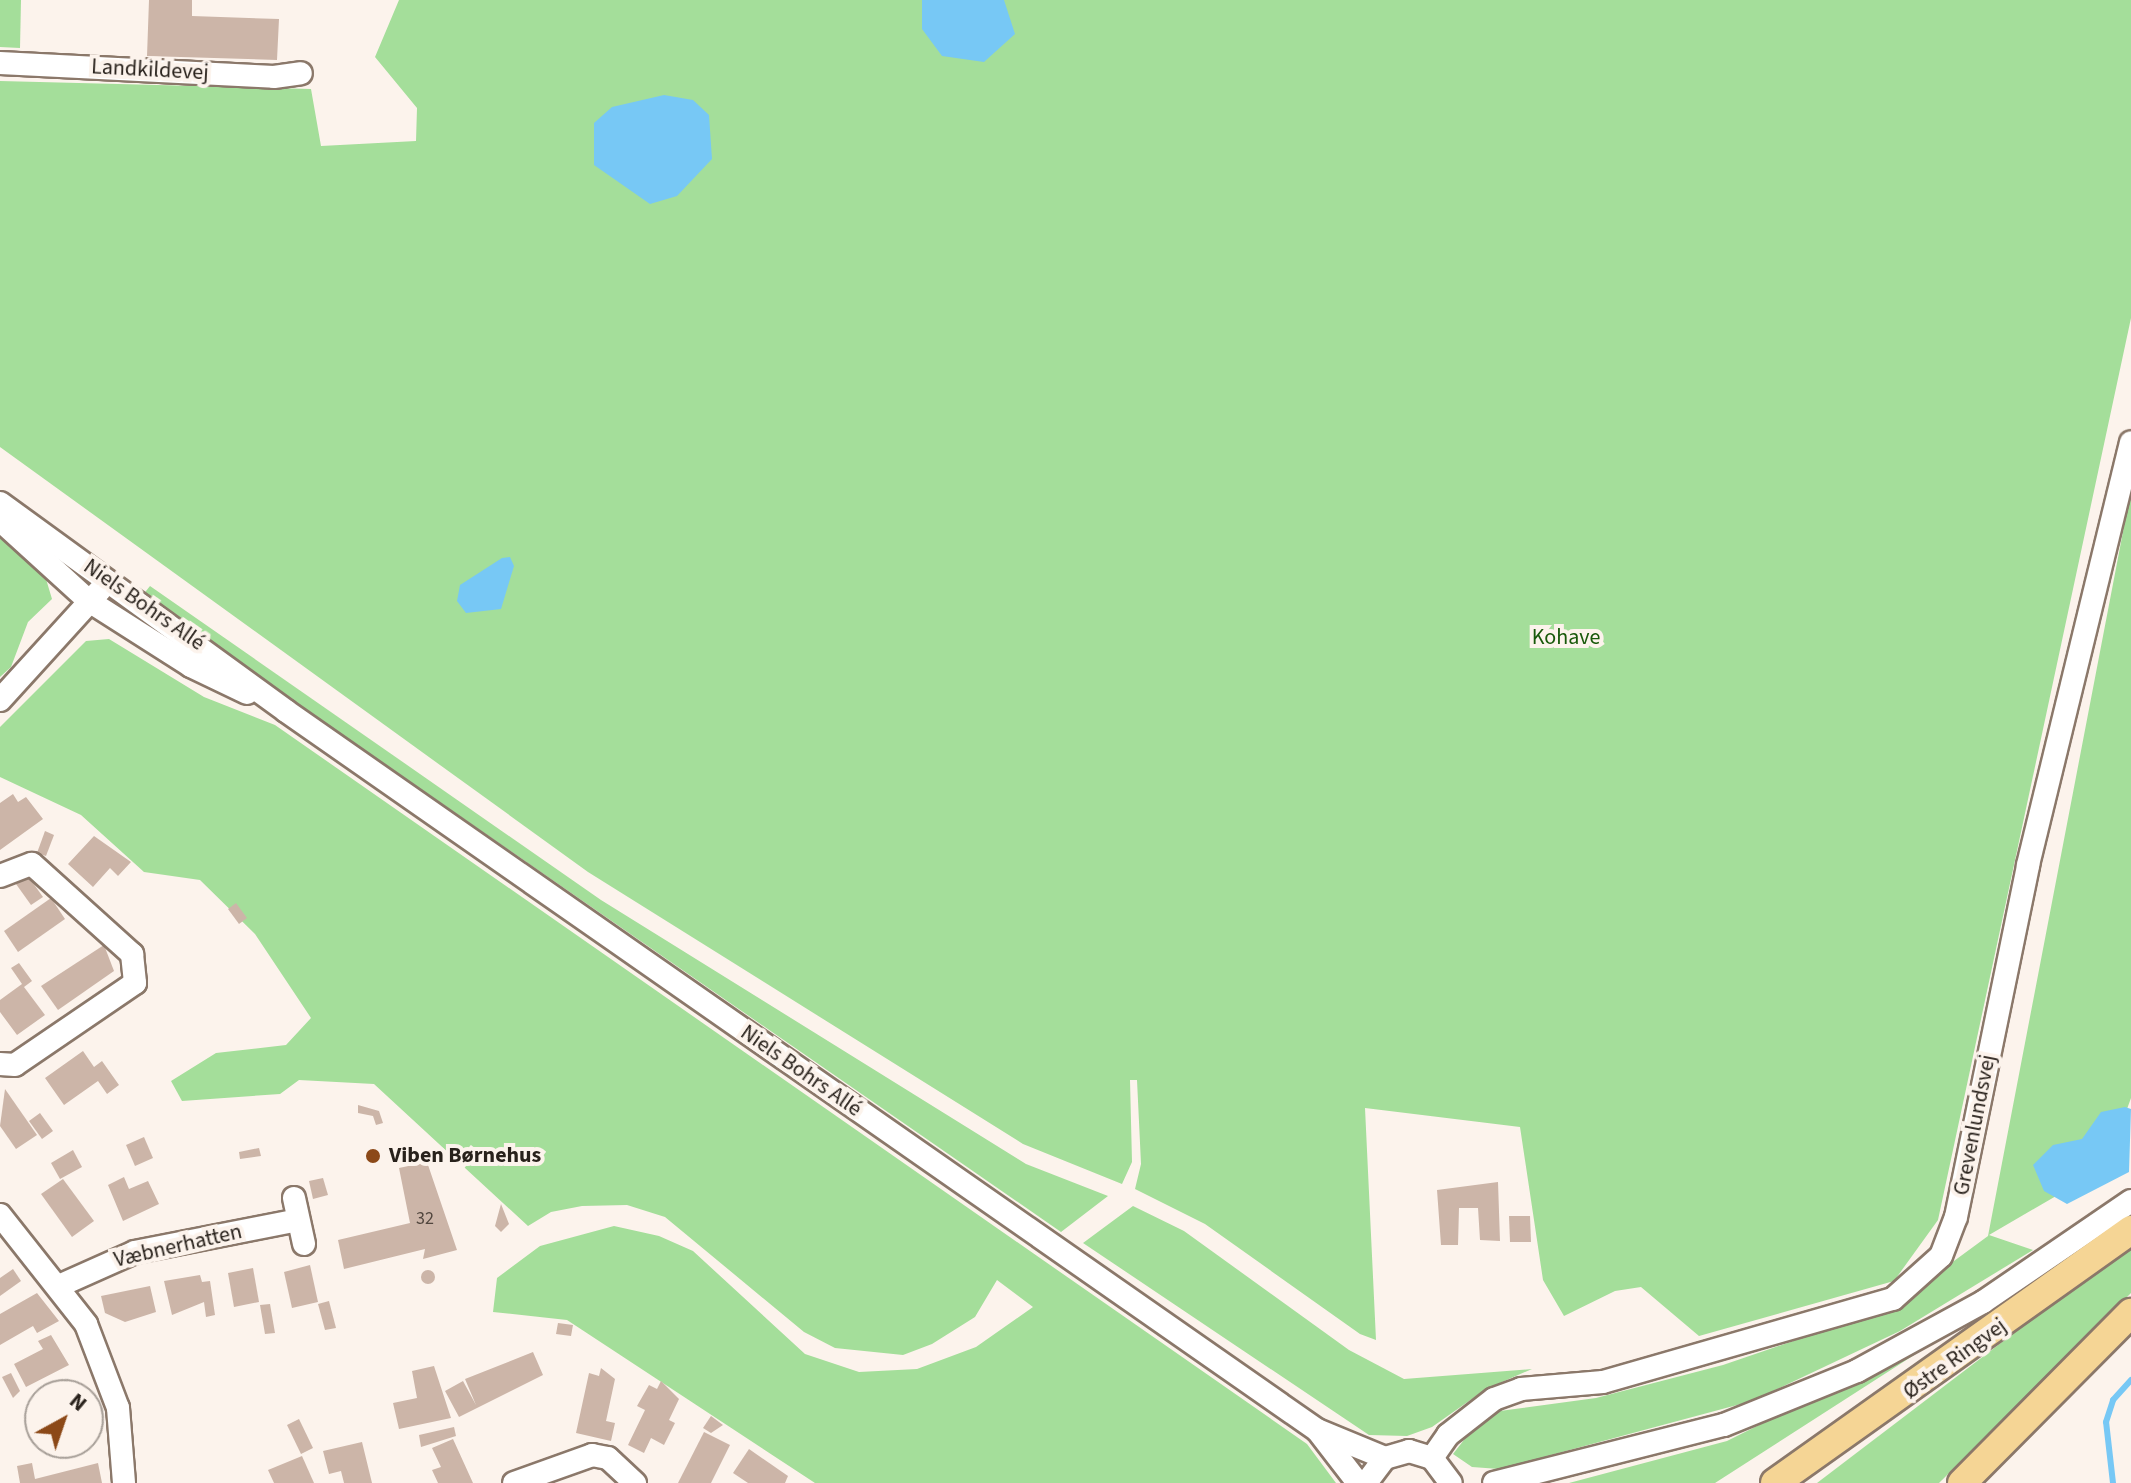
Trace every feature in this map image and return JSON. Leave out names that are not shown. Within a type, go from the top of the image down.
[{"type":"main road","name":"Østre Ringvej","points":[[1775,1483],[2131,1230]]},
{"type":"main road","points":[[1962,1483],[2131,1313]]},
{"type":"street","name":"Landkildevej","points":[[0,63],[274,77],[301,73]]},
{"type":"street","name":"Grevenlundsvej","points":[[1432,1458],[1448,1435],[1494,1399],[1521,1389],[1603,1382],[1893,1299],[1941,1256],[1956,1217],[2028,865],[2131,442]]},
{"type":"street","name":"Niels Bohrs Allé","points":[[0,503],[286,711],[1317,1430],[1385,1458]]},
{"type":"street","name":"Niels Bohrs Allé","points":[[0,520],[89,601],[191,666],[286,711]]},
{"type":"street","points":[[0,700],[109,581]]},
{"type":"street","points":[[0,876],[32,864],[132,954],[135,983],[15,1065],[0,1064]]},
{"type":"street","points":[[1494,1483],[1724,1425],[1857,1371],[1983,1302],[2131,1201]]},
{"type":"street","name":"Væbnerhatten","points":[[61,1285],[135,1252],[296,1209],[304,1244]]},
{"type":"street","points":[[0,1215],[61,1285],[86,1324],[118,1408],[124,1483]]},
{"type":"street","name":"Niels Bohrs Allé","points":[[1317,1430],[1358,1483]]},
{"type":"street","points":[[1366,1483],[1385,1458],[1409,1451],[1432,1458],[1451,1483]]},
{"type":"street","points":[[514,1483],[592,1455],[608,1458],[635,1483]]},
{"type":"green space","points":[[0,0],[21,0],[20,48],[0,47]]},
{"type":"green space","name":"Kohave","points":[[399,0],[2131,0],[2131,318],[1938,1220],[1894,1281],[1699,1336],[1641,1287],[1615,1291],[1564,1316],[1543,1280],[1520,1127],[1365,1108],[1376,1340],[1360,1334],[1205,1224],[1135,1189],[1141,1164],[1137,1080],[1130,1080],[1132,1162],[1122,1184],[1023,1144],[588,872],[0,447],[0,81],[311,89],[321,146],[416,141],[417,108],[375,57]]},
{"type":"green space","points":[[2131,490],[2131,1098],[2106,1167],[1989,1235],[2033,1250],[1900,1331],[1752,1401],[1499,1469],[1472,1467],[1453,1454],[1485,1413],[1596,1398],[1723,1365],[1890,1308],[1988,1236]]},
{"type":"green space","points":[[0,536],[46,579],[52,599],[28,622],[11,667],[0,677]]},
{"type":"green space","points":[[150,586],[601,900],[1026,1164],[1108,1196],[1061,1232],[142,596]]},
{"type":"green space","points":[[109,639],[204,697],[275,725],[1307,1444],[1336,1483],[815,1483],[567,1320],[493,1312],[497,1278],[540,1246],[614,1226],[659,1236],[693,1251],[805,1354],[859,1372],[917,1369],[976,1347],[1033,1307],[997,1280],[975,1317],[932,1344],[903,1355],[835,1348],[804,1332],[665,1217],[627,1205],[582,1206],[551,1212],[528,1226],[374,1084],[299,1080],[280,1094],[182,1101],[171,1081],[216,1053],[286,1045],[311,1018],[255,934],[200,880],[144,872],[81,815],[0,777],[0,727],[86,641]]},
{"type":"green space","points":[[1133,1206],[1184,1231],[1349,1350],[1404,1379],[1532,1369],[1486,1389],[1432,1427],[1407,1436],[1369,1435],[1083,1243]]},
{"type":"green space","points":[[2131,1244],[2131,1293],[1939,1483],[1817,1483]]},
{"type":"green space","points":[[1967,1321],[1715,1483],[1569,1483],[1727,1441]]},
{"type":"water","points":[[922,0],[1004,0],[1015,34],[984,62],[942,56],[922,29]]},
{"type":"water","points":[[664,95],[693,100],[709,115],[712,159],[677,196],[650,204],[594,165],[594,123],[612,107]]},
{"type":"water","points":[[510,557],[514,566],[501,609],[466,613],[457,601],[460,585],[502,558]]},
{"type":"water","points":[[2125,1107],[2131,1109],[2129,1172],[2067,1204],[2044,1191],[2033,1165],[2053,1145],[2082,1139],[2101,1112]]},
{"type":"building","points":[[149,0],[192,0],[192,16],[279,19],[277,60],[147,56]]},
{"type":"building","points":[[13,794],[18,802],[26,797],[43,819],[0,850],[0,803]]},
{"type":"building","points":[[45,831],[54,835],[46,856],[37,853]]},
{"type":"building","points":[[94,836],[131,862],[118,876],[110,868],[93,887],[68,864]]},
{"type":"building","points":[[28,876],[43,897],[31,905],[16,884]]},
{"type":"building","points":[[51,898],[65,919],[18,952],[4,931]]},
{"type":"building","points":[[236,903],[247,918],[239,924],[228,909]]},
{"type":"building","points":[[104,945],[114,971],[58,1010],[41,986]]},
{"type":"building","points":[[19,963],[32,981],[24,987],[45,1015],[17,1035],[0,1012],[0,1000],[22,984],[11,968]]},
{"type":"building","points":[[83,1051],[94,1067],[102,1061],[119,1085],[107,1094],[98,1081],[64,1105],[45,1078]]},
{"type":"building","points":[[5,1089],[37,1135],[16,1149],[0,1126]]},
{"type":"building","points":[[358,1105],[379,1111],[383,1123],[376,1125],[373,1116],[358,1113]]},
{"type":"building","points":[[40,1113],[53,1131],[42,1139],[29,1121]]},
{"type":"building","points":[[144,1137],[153,1158],[135,1166],[126,1145]]},
{"type":"building","points":[[259,1148],[261,1156],[240,1159],[239,1152]]},
{"type":"building","points":[[73,1150],[82,1167],[60,1179],[51,1163]]},
{"type":"building","points":[[427,1162],[457,1250],[423,1259],[425,1249],[344,1269],[338,1240],[410,1223],[399,1168]]},
{"type":"building","points":[[124,1177],[129,1189],[148,1181],[159,1204],[123,1221],[108,1185]]},
{"type":"building","points":[[323,1178],[328,1195],[313,1199],[309,1181]]},
{"type":"building","points":[[63,1179],[94,1221],[72,1237],[41,1194]]},
{"type":"building","points":[[1498,1182],[1500,1241],[1480,1240],[1478,1208],[1459,1208],[1458,1245],[1441,1245],[1437,1190]]},
{"type":"building","points":[[501,1204],[509,1224],[501,1232],[495,1226]]},
{"type":"building","points":[[1509,1216],[1530,1216],[1531,1242],[1510,1242]]},
{"type":"building","points":[[310,1265],[318,1302],[292,1308],[284,1272]]},
{"type":"building","points":[[253,1268],[259,1302],[234,1307],[228,1273]]},
{"type":"building","points":[[13,1269],[21,1281],[0,1296],[0,1278]]},
{"type":"building","points":[[428,1270],[435,1277],[428,1284],[421,1277]]},
{"type":"building","points":[[200,1275],[202,1282],[210,1281],[215,1315],[206,1317],[204,1302],[172,1315],[164,1281]]},
{"type":"building","points":[[150,1286],[156,1312],[125,1322],[105,1313],[101,1296]]},
{"type":"building","points":[[37,1293],[59,1321],[37,1333],[33,1326],[0,1345],[0,1314]]},
{"type":"building","points":[[329,1301],[336,1328],[325,1330],[318,1304]]},
{"type":"building","points":[[270,1304],[275,1333],[265,1334],[260,1305]]},
{"type":"building","points":[[558,1323],[573,1325],[571,1336],[556,1334]]},
{"type":"building","points":[[51,1335],[69,1365],[42,1379],[24,1379],[24,1383],[14,1364],[43,1349],[38,1341]]},
{"type":"building","points":[[533,1352],[543,1375],[459,1417],[445,1391],[463,1381],[476,1405],[465,1379]]},
{"type":"building","points":[[434,1366],[451,1418],[399,1429],[393,1403],[417,1398],[412,1371]]},
{"type":"building","points":[[601,1368],[615,1379],[606,1421],[615,1423],[611,1441],[576,1433],[589,1373],[599,1376]]},
{"type":"building","points":[[11,1373],[20,1391],[13,1398],[2,1377]]},
{"type":"building","points":[[661,1381],[679,1399],[669,1420],[675,1423],[664,1445],[651,1438],[644,1453],[628,1445],[645,1410],[637,1406],[649,1385],[657,1389]]},
{"type":"building","points":[[711,1416],[723,1425],[711,1433],[703,1428]]},
{"type":"building","points":[[299,1419],[313,1448],[301,1454],[287,1425]]},
{"type":"building","points":[[454,1427],[456,1436],[421,1447],[419,1435]]},
{"type":"building","points":[[704,1432],[730,1445],[711,1483],[678,1483]]},
{"type":"building","points":[[453,1439],[473,1483],[438,1483],[432,1470],[441,1467],[432,1448]]},
{"type":"building","points":[[362,1442],[372,1483],[344,1483],[341,1471],[329,1474],[323,1451]]},
{"type":"building","points":[[749,1449],[788,1476],[785,1483],[748,1483],[733,1473]]},
{"type":"building","points":[[302,1456],[314,1483],[274,1483],[268,1470]]},
{"type":"building","points":[[32,1463],[35,1479],[98,1463],[102,1483],[20,1483],[17,1466]]},
{"type":"waterway","points":[[2113,1483],[2106,1422],[2113,1400],[2131,1380]]},
{"type":"place","name":"Viben Børnehus","points":[[373,1156]]}]
